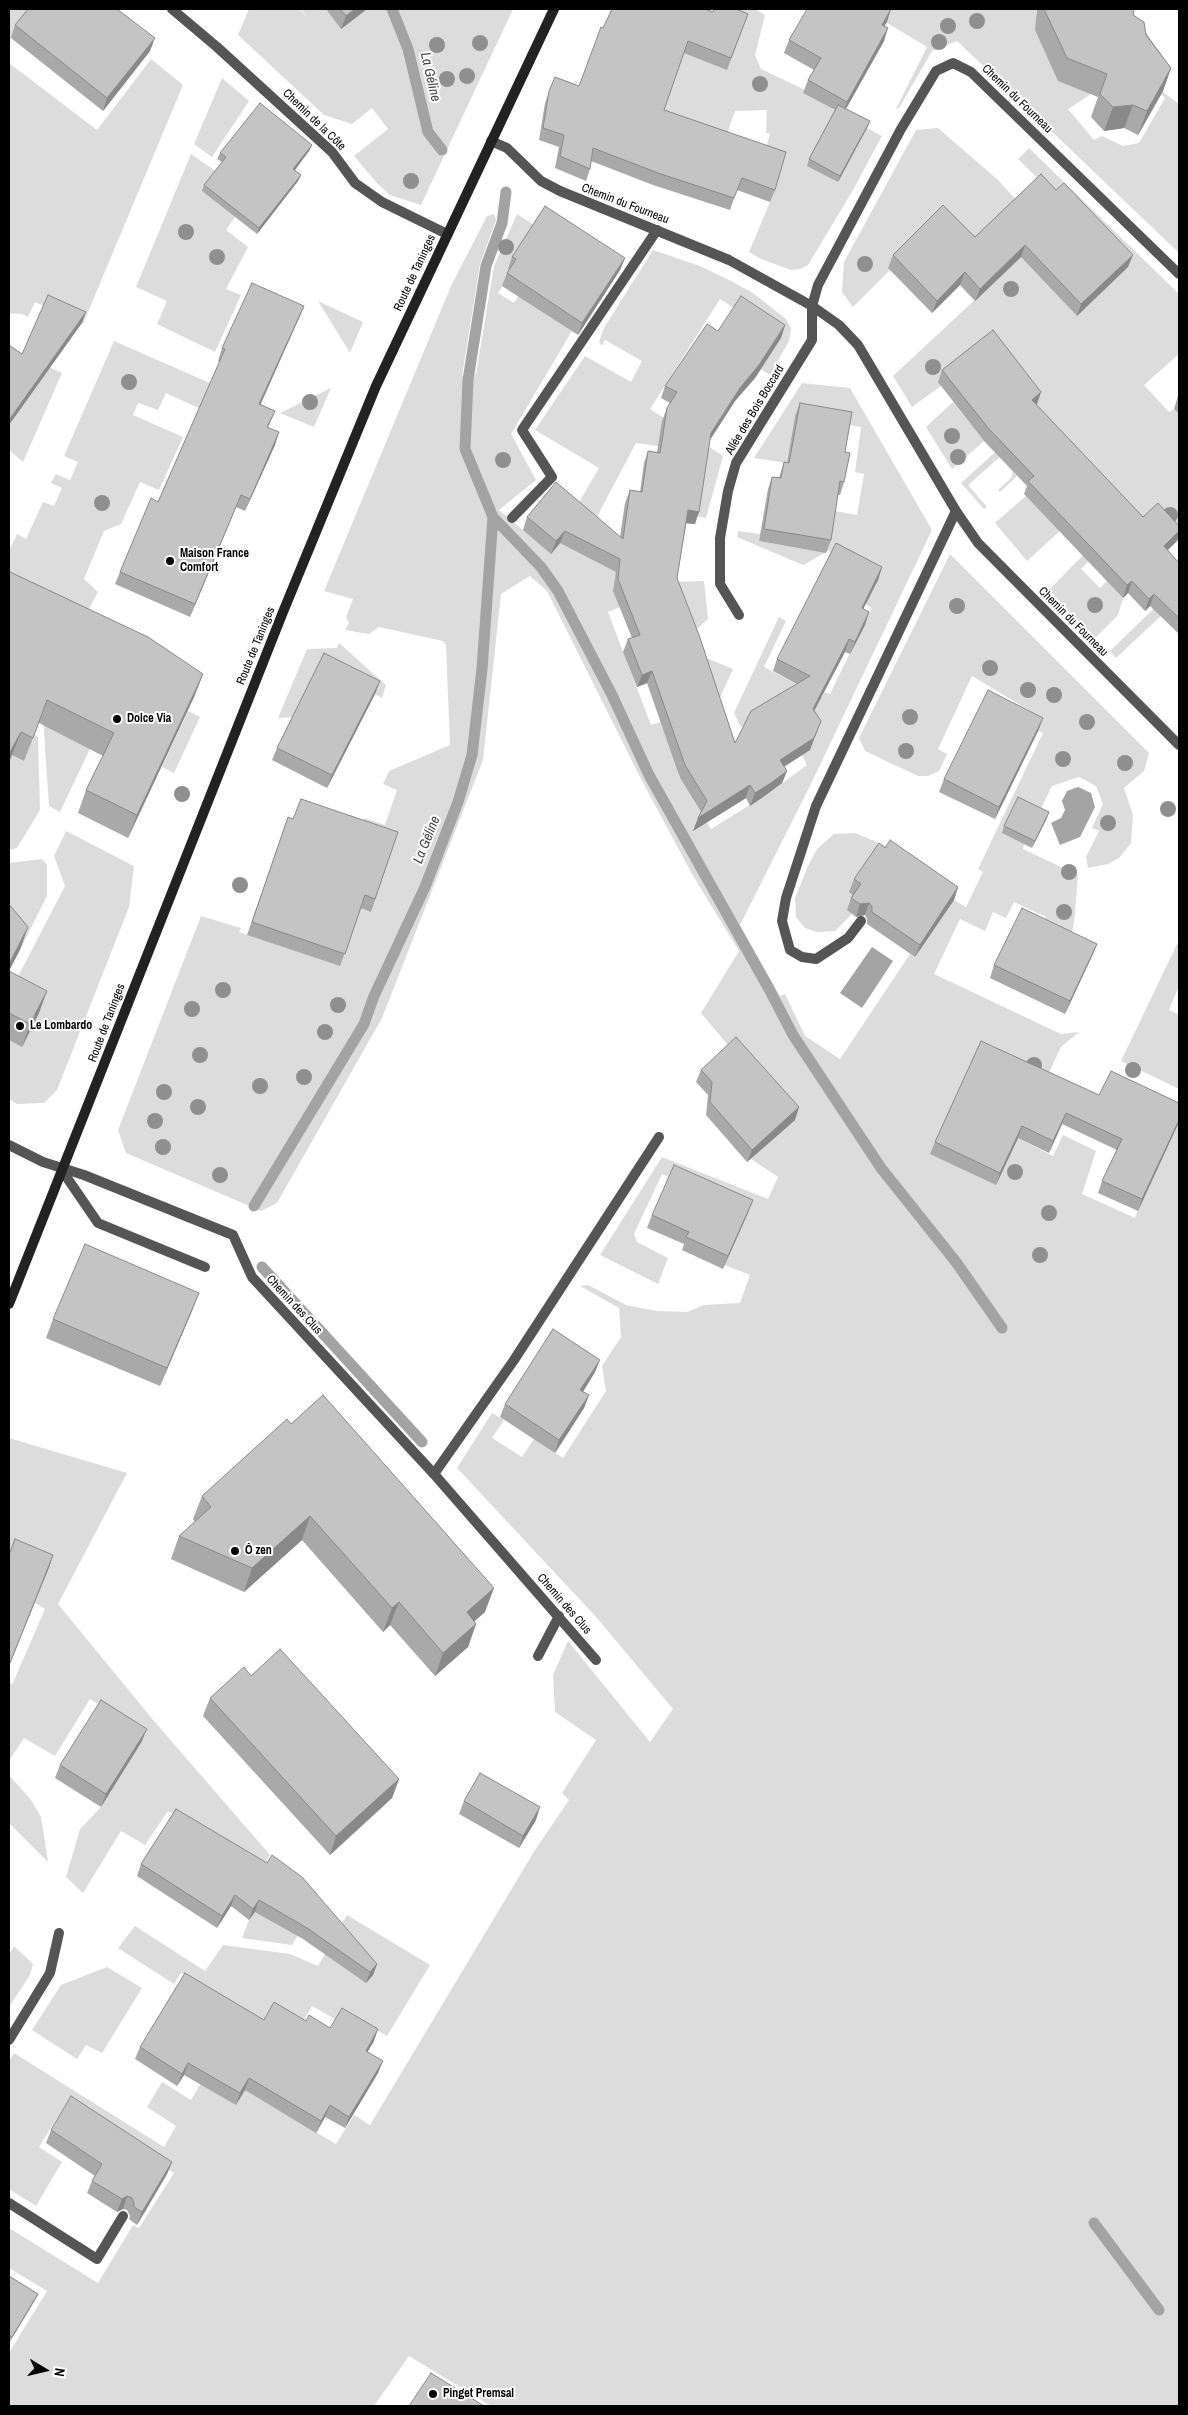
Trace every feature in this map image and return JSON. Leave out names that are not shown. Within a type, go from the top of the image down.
[{"type":"main road","name":"Route de Taninges","points":[[9,1304],[302,565],[376,386],[554,9]]},
{"type":"street","name":"Chemin de la Côte","points":[[172,9],[217,47],[332,152],[355,183],[382,202],[447,234]]},
{"type":"street","name":"Chemin du Fourneau","points":[[812,306],[818,284],[901,129],[936,71],[953,62],[971,72],[1179,274]]},
{"type":"street","name":"Chemin du Fourneau","points":[[491,141],[507,148],[536,177],[560,191],[729,260],[812,306],[839,324],[858,345],[956,511],[978,543],[1179,745]]},
{"type":"street","points":[[512,518],[552,477],[522,430],[657,230]]},
{"type":"street","name":"Allée des Bois Boccard","points":[[740,614],[720,584],[720,538],[728,491],[736,463],[812,340],[812,306]]},
{"type":"street","points":[[861,921],[848,938],[816,959],[802,957],[790,950],[782,921],[786,898],[820,797],[956,511]]},
{"type":"street","points":[[434,1474],[514,1360],[659,1137]]},
{"type":"street","name":"Chemin des Clus","points":[[9,1145],[21,1153],[61,1169],[100,1181],[233,1235],[252,1277],[434,1474],[596,1660]]},
{"type":"street","points":[[61,1169],[98,1224],[205,1268]]},
{"type":"street","points":[[538,1656],[559,1616]]},
{"type":"street","points":[[9,2040],[50,1973],[59,1933]]},
{"type":"street","points":[[9,2203],[97,2258],[123,2216]]},
{"type":"shaded area","points":[[9,9],[34,9],[9,41]]},
{"type":"shaded area","points":[[249,9],[300,9],[308,19],[301,9],[513,9],[421,205],[390,195],[354,156],[388,129],[372,108],[352,124],[324,115],[238,35]]},
{"type":"shaded area","points":[[721,9],[755,9],[765,15],[755,55],[761,69],[805,90],[804,93],[836,111],[838,182],[867,128],[882,136],[853,190],[808,265],[800,269],[791,270],[761,259],[749,252],[770,202],[781,165],[765,153],[770,133],[766,133],[767,110],[735,111],[723,145],[660,122],[661,61]]},
{"type":"shaded area","points":[[864,9],[1037,9],[1036,14],[1091,94],[1068,109],[1094,140],[1102,136],[1123,146],[1139,143],[1165,98],[1161,94],[1163,92],[1179,104],[1179,253],[957,41],[932,51],[899,108],[896,109],[927,47]]},
{"type":"shaded area","points":[[151,59],[183,85],[83,324],[35,302],[28,317],[22,314],[9,313],[9,63],[97,130]]},
{"type":"shaded area","points":[[222,78],[249,101],[212,157],[194,144]]},
{"type":"shaded area","points":[[938,128],[998,180],[1019,203],[1007,242],[1077,316],[1128,267],[1018,159],[1029,148],[1179,294],[1179,354],[1144,385],[1169,412],[1174,409],[1179,414],[1179,539],[1177,541],[1153,516],[1138,529],[1048,442],[1014,473],[1017,476],[1000,492],[998,490],[1012,477],[1012,473],[1046,441],[1034,427],[968,485],[987,507],[984,509],[961,483],[1013,436],[1008,427],[1037,404],[941,386],[912,407],[893,376],[1008,269],[888,267],[890,270],[853,307],[842,292],[844,262],[916,130]]},
{"type":"shaded area","points":[[191,154],[217,172],[235,217],[226,230],[248,247],[226,289],[241,295],[215,352],[157,324],[167,301],[136,287]]},
{"type":"shaded area","points":[[494,214],[496,220],[480,264],[462,376],[476,374],[494,266],[517,214],[536,226],[508,269],[512,271],[498,293],[514,303],[527,282],[549,316],[572,331],[511,434],[536,480],[499,510],[523,530],[578,504],[599,468],[535,430],[585,356],[631,382],[642,361],[605,340],[602,346],[599,342],[604,328],[653,250],[700,266],[753,293],[786,319],[791,328],[789,341],[770,375],[760,369],[781,338],[720,299],[650,409],[723,456],[706,518],[696,516],[695,451],[636,443],[591,528],[672,582],[704,581],[708,619],[698,628],[688,633],[620,607],[608,612],[651,725],[661,722],[699,662],[709,659],[733,669],[713,713],[710,756],[678,775],[711,829],[766,795],[807,765],[802,755],[786,701],[741,727],[734,713],[779,617],[786,621],[764,667],[822,697],[825,692],[830,694],[872,608],[865,604],[878,579],[831,556],[830,550],[803,565],[737,537],[738,531],[760,534],[759,541],[811,550],[818,508],[857,515],[864,474],[855,472],[861,427],[795,416],[787,463],[754,458],[802,383],[850,388],[932,530],[809,788],[740,925],[780,996],[785,994],[805,1036],[840,1059],[910,954],[915,957],[954,900],[966,907],[983,872],[978,869],[1043,733],[1029,726],[1035,714],[972,676],[938,749],[947,754],[939,771],[928,776],[918,776],[865,751],[859,738],[950,554],[1149,753],[1144,771],[1124,788],[1133,815],[1131,843],[1119,858],[1108,864],[1088,868],[1086,857],[1099,831],[1092,828],[1103,804],[1096,786],[1079,777],[1052,786],[1024,844],[1023,849],[1078,875],[1074,923],[1069,945],[1039,931],[1046,917],[1014,902],[1006,918],[993,912],[985,931],[960,919],[934,974],[1061,1034],[1079,1032],[1061,1047],[1018,1138],[1053,1156],[1063,1135],[1096,1151],[1082,1194],[1135,1218],[1168,1121],[1179,1126],[1179,2406],[491,2406],[409,2356],[374,2406],[9,2406],[9,2353],[47,2291],[9,2268],[9,2228],[98,2283],[133,2225],[139,2228],[174,2173],[66,2104],[39,2147],[62,2162],[36,2206],[9,2189],[9,2062],[14,2053],[164,2147],[176,2126],[147,2107],[162,2082],[191,2100],[227,2039],[230,2004],[181,1973],[174,1984],[118,1948],[135,1926],[205,1971],[223,1945],[290,1954],[318,1966],[347,1915],[430,1965],[387,2036],[346,2012],[340,2022],[312,2006],[259,2098],[336,2144],[354,2115],[370,2125],[535,1850],[569,1800],[562,1793],[596,1740],[555,1712],[553,1675],[568,1641],[650,1742],[673,1709],[597,1618],[457,1468],[492,1413],[504,1420],[492,1438],[522,1457],[534,1439],[563,1458],[606,1391],[602,1366],[621,1337],[619,1308],[580,1286],[588,1285],[626,1305],[657,1311],[687,1312],[704,1305],[740,1303],[750,1275],[725,1265],[748,1213],[662,1174],[634,1234],[637,1242],[668,1258],[658,1284],[600,1255],[662,1157],[768,1199],[778,1177],[751,1159],[732,1050],[701,1013],[739,951],[692,874],[640,777],[547,591],[530,576],[501,594],[483,760],[382,1018],[277,1203],[261,1211],[126,1153],[118,1130],[201,916],[241,928],[239,932],[340,966],[361,825],[364,818],[385,825],[397,790],[383,784],[389,771],[450,745],[446,645],[443,641],[379,627],[369,634],[345,630],[349,623],[346,617],[353,599],[324,591],[451,286],[487,216]],"holes":[[[285,2022],[237,2104],[221,2096]]]},
{"type":"shaded area","points":[[318,301],[363,322],[350,353]]},
{"type":"shaded area","points":[[114,341],[235,394],[205,411],[166,393],[158,410],[138,403],[133,415],[183,437],[159,490],[140,482],[121,524],[104,531],[84,579],[98,592],[77,632],[9,599],[9,551],[17,534],[26,539],[43,502],[54,506],[62,488],[51,483],[56,474],[70,480],[78,462],[64,456]]},
{"type":"shaded area","points":[[22,355],[62,373],[23,462],[9,450],[9,425]]},
{"type":"shaded area","points":[[331,388],[314,427],[280,413]]},
{"type":"shaded area","points":[[953,402],[984,441],[952,469],[926,427]]},
{"type":"shaded area","points":[[1026,496],[1060,531],[1027,561],[995,523]]},
{"type":"shaded area","points":[[1083,555],[1089,561],[1081,569],[1100,588],[1107,581],[1123,598],[1118,615],[1095,638],[1049,590]]},
{"type":"shaded area","points":[[1179,584],[1179,599],[1116,658],[1110,651]]},
{"type":"shaded area","points":[[339,643],[386,685],[382,698],[375,694],[294,717],[278,718],[307,649],[337,648]]},
{"type":"shaded area","points":[[188,711],[200,717],[174,773],[162,767]]},
{"type":"shaded area","points":[[43,716],[58,732],[90,749],[60,812],[49,806]]},
{"type":"shaded area","points":[[34,734],[38,737],[40,810],[17,848],[9,850],[9,762],[12,755],[24,761]]},
{"type":"shaded area","points":[[1078,787],[1091,793],[1095,807],[1080,837],[1060,845],[1051,823],[1061,818],[1065,810],[1062,801],[1067,791]]},
{"type":"shaded area","points":[[66,831],[134,866],[129,907],[57,1090],[44,1103],[17,1104],[9,1099],[9,994],[65,886],[54,856]]},
{"type":"shaded area","points":[[855,833],[886,846],[901,857],[856,897],[852,914],[835,931],[817,932],[805,928],[796,917],[795,898],[808,866],[817,849],[834,834]]},
{"type":"shaded area","points":[[42,859],[47,865],[47,896],[20,950],[9,936],[9,863]]},
{"type":"shaded area","points":[[1179,940],[1179,986],[1169,1010],[1179,1015],[1179,1089],[1121,1061]]},
{"type":"shaded area","points":[[872,947],[893,961],[862,1008],[840,993]]},
{"type":"shaded area","points":[[9,1438],[127,1473],[58,1604],[154,1721],[270,1855],[261,1869],[168,1811],[145,1845],[121,1831],[83,1893],[66,1877],[80,1829],[101,1807],[146,1733],[90,1699],[55,1756],[24,1738],[9,1761],[9,1681],[12,1685],[45,1609],[35,1603],[49,1568],[9,1556]]},
{"type":"shaded area","points":[[9,1775],[31,1800],[41,1817],[48,1862],[9,1823]]},
{"type":"shaded area","points":[[282,1876],[315,1908],[292,1945],[242,1938],[249,1920]]},
{"type":"shaded area","points":[[14,1946],[33,1964],[30,1975],[9,2007],[9,1955]]},
{"type":"shaded area","points":[[107,1967],[142,1988],[102,2053],[86,2045],[77,2059],[32,2030],[61,1985]]},
{"type":"building","points":[[28,9],[117,9],[155,38],[107,98],[15,25]]},
{"type":"building","points":[[340,9],[355,9],[346,16]]},
{"type":"building","points":[[612,9],[705,9],[713,12],[714,9],[736,9],[748,14],[731,58],[688,41],[664,110],[786,152],[775,190],[742,178],[734,198],[658,173],[593,148],[590,169],[560,156],[564,135],[543,128],[549,91],[555,77],[579,86],[601,27],[603,28]]},
{"type":"building","points":[[807,9],[891,9],[882,25],[888,28],[847,102],[808,80],[821,58],[789,40]]},
{"type":"building","points":[[1044,9],[1134,9],[1133,15],[1144,22],[1146,35],[1171,68],[1147,111],[1133,105],[1113,107],[1100,94],[1107,74],[1067,58]]},
{"type":"building","points":[[260,103],[312,145],[293,169],[301,175],[259,228],[204,185],[226,157],[220,153]]},
{"type":"building","points":[[838,105],[870,121],[840,176],[809,159]]},
{"type":"building","points":[[1041,174],[1056,190],[1064,183],[1133,255],[1081,304],[1025,245],[980,289],[965,272],[937,301],[893,255],[943,205],[975,237]]},
{"type":"building","points":[[545,206],[625,258],[582,323],[507,273],[516,259],[512,257]]},
{"type":"building","points":[[252,283],[304,306],[259,404],[275,411],[267,427],[279,432],[250,499],[241,495],[195,604],[120,572],[151,498],[158,502],[225,349],[222,348]]},
{"type":"building","points":[[48,295],[86,312],[9,420],[9,345],[22,354]]},
{"type":"building","points":[[741,296],[785,325],[759,365],[740,388],[711,433],[699,512],[688,510],[677,578],[699,635],[735,743],[751,711],[810,676],[777,659],[836,543],[882,567],[862,608],[869,612],[855,642],[849,639],[813,709],[821,721],[814,738],[780,760],[787,771],[771,783],[755,793],[750,785],[698,818],[707,801],[685,765],[652,671],[642,675],[628,639],[640,635],[618,579],[620,559],[565,531],[556,541],[527,517],[556,482],[623,539],[630,490],[642,492],[648,451],[660,453],[667,408],[677,392],[665,386],[707,324],[718,331]]},
{"type":"building","points":[[993,330],[1041,392],[1032,400],[1143,517],[1158,503],[1179,526],[1179,531],[1164,546],[1179,563],[1179,618],[1154,594],[1149,599],[1132,581],[1127,585],[1028,481],[1034,476],[989,429],[942,370]]},
{"type":"building","points":[[800,403],[852,412],[845,452],[850,453],[844,482],[840,481],[831,540],[764,529],[772,477],[781,478],[784,462],[789,463]]},
{"type":"building","name":"Dolce Via","points":[[10,572],[148,637],[203,674],[137,815],[86,790],[114,733],[47,700],[33,738],[21,732],[9,754]]},
{"type":"building","points":[[324,653],[380,681],[332,775],[277,748]]},
{"type":"building","points":[[988,690],[1043,718],[999,807],[944,779]]},
{"type":"building","points":[[1018,797],[1049,812],[1035,841],[1004,826]]},
{"type":"building","points":[[301,799],[398,832],[375,899],[365,895],[345,954],[252,922],[288,817],[293,819]]},
{"type":"building","points":[[890,840],[958,887],[920,945],[872,912],[872,906],[869,903],[860,904],[851,898],[861,884],[854,879],[879,843],[885,848]]},
{"type":"building","points":[[9,904],[28,927],[9,964]]},
{"type":"building","points":[[1022,908],[1097,944],[1070,1001],[994,965]]},
{"type":"building","points":[[9,971],[47,991],[30,1024],[9,1013]]},
{"type":"building","points":[[736,1037],[799,1107],[752,1150],[710,1102],[712,1082],[701,1070]]},
{"type":"building","points":[[981,1041],[1099,1095],[1111,1071],[1179,1103],[1179,1120],[1142,1199],[1102,1181],[1122,1139],[1066,1113],[1053,1141],[1022,1126],[1000,1173],[935,1142]]},
{"type":"building","points":[[674,1165],[753,1200],[728,1256],[686,1237],[689,1232],[652,1215]]},
{"type":"building","points":[[85,1244],[199,1293],[167,1368],[53,1319]]},
{"type":"building","points":[[553,1329],[600,1360],[580,1390],[589,1395],[559,1440],[505,1404]]},
{"type":"building","name":"Ô zen","points":[[323,1395],[494,1588],[467,1612],[476,1624],[443,1653],[399,1602],[392,1608],[310,1516],[252,1568],[179,1536],[211,1507],[202,1496],[287,1419],[291,1424]]},
{"type":"building","points":[[15,1539],[53,1555],[9,1663],[9,1555]]},
{"type":"building","points":[[280,1649],[399,1779],[336,1836],[210,1698],[244,1667],[251,1676]]},
{"type":"building","points":[[101,1700],[147,1729],[106,1794],[60,1765]]},
{"type":"building","points":[[480,1773],[540,1807],[523,1836],[464,1801]]},
{"type":"building","points":[[176,1809],[267,1863],[272,1855],[302,1877],[377,1964],[370,1972],[307,1928],[259,1900],[253,1909],[235,1895],[222,1916],[141,1864]]},
{"type":"building","points":[[185,1973],[264,2020],[274,2002],[306,2021],[309,2015],[330,2028],[342,2008],[378,2029],[366,2051],[383,2061],[349,2117],[330,2105],[321,2121],[249,2078],[240,2093],[188,2063],[182,2074],[140,2047]]},
{"type":"building","points":[[71,2096],[172,2162],[142,2212],[134,2207],[132,2198],[127,2196],[122,2199],[92,2181],[102,2164],[51,2130]]},
{"type":"building","points":[[9,2276],[38,2294],[12,2337],[9,2335]]},
{"type":"building","points":[[431,2373],[484,2406],[409,2406]]},
{"type":"waterway","name":"La Géline","points":[[392,9],[408,49],[428,132],[442,150]]},
{"type":"waterway","name":"La Géline","points":[[254,1206],[364,1024],[374,996],[425,887],[458,802],[472,755],[482,669],[493,517],[465,449],[468,380],[486,266],[502,223],[506,192]]},
{"type":"waterway","points":[[493,517],[541,567],[558,591],[612,695],[649,775],[793,1035],[881,1168],[956,1262],[1002,1328]]},
{"type":"waterway","points":[[262,1267],[422,1442]]},
{"type":"waterway","points":[[1094,2223],[1159,2310]]},
{"type":"place","name":"Maison France Comfort","points":[[170,561]]},
{"type":"place","name":"Dolce Via","points":[[117,719]]},
{"type":"place","name":"Le Lombardo","points":[[20,1026]]},
{"type":"place","name":"Ô zen","points":[[235,1551]]},
{"type":"place","name":"Pinget Premsal","points":[[433,2394]]}]
